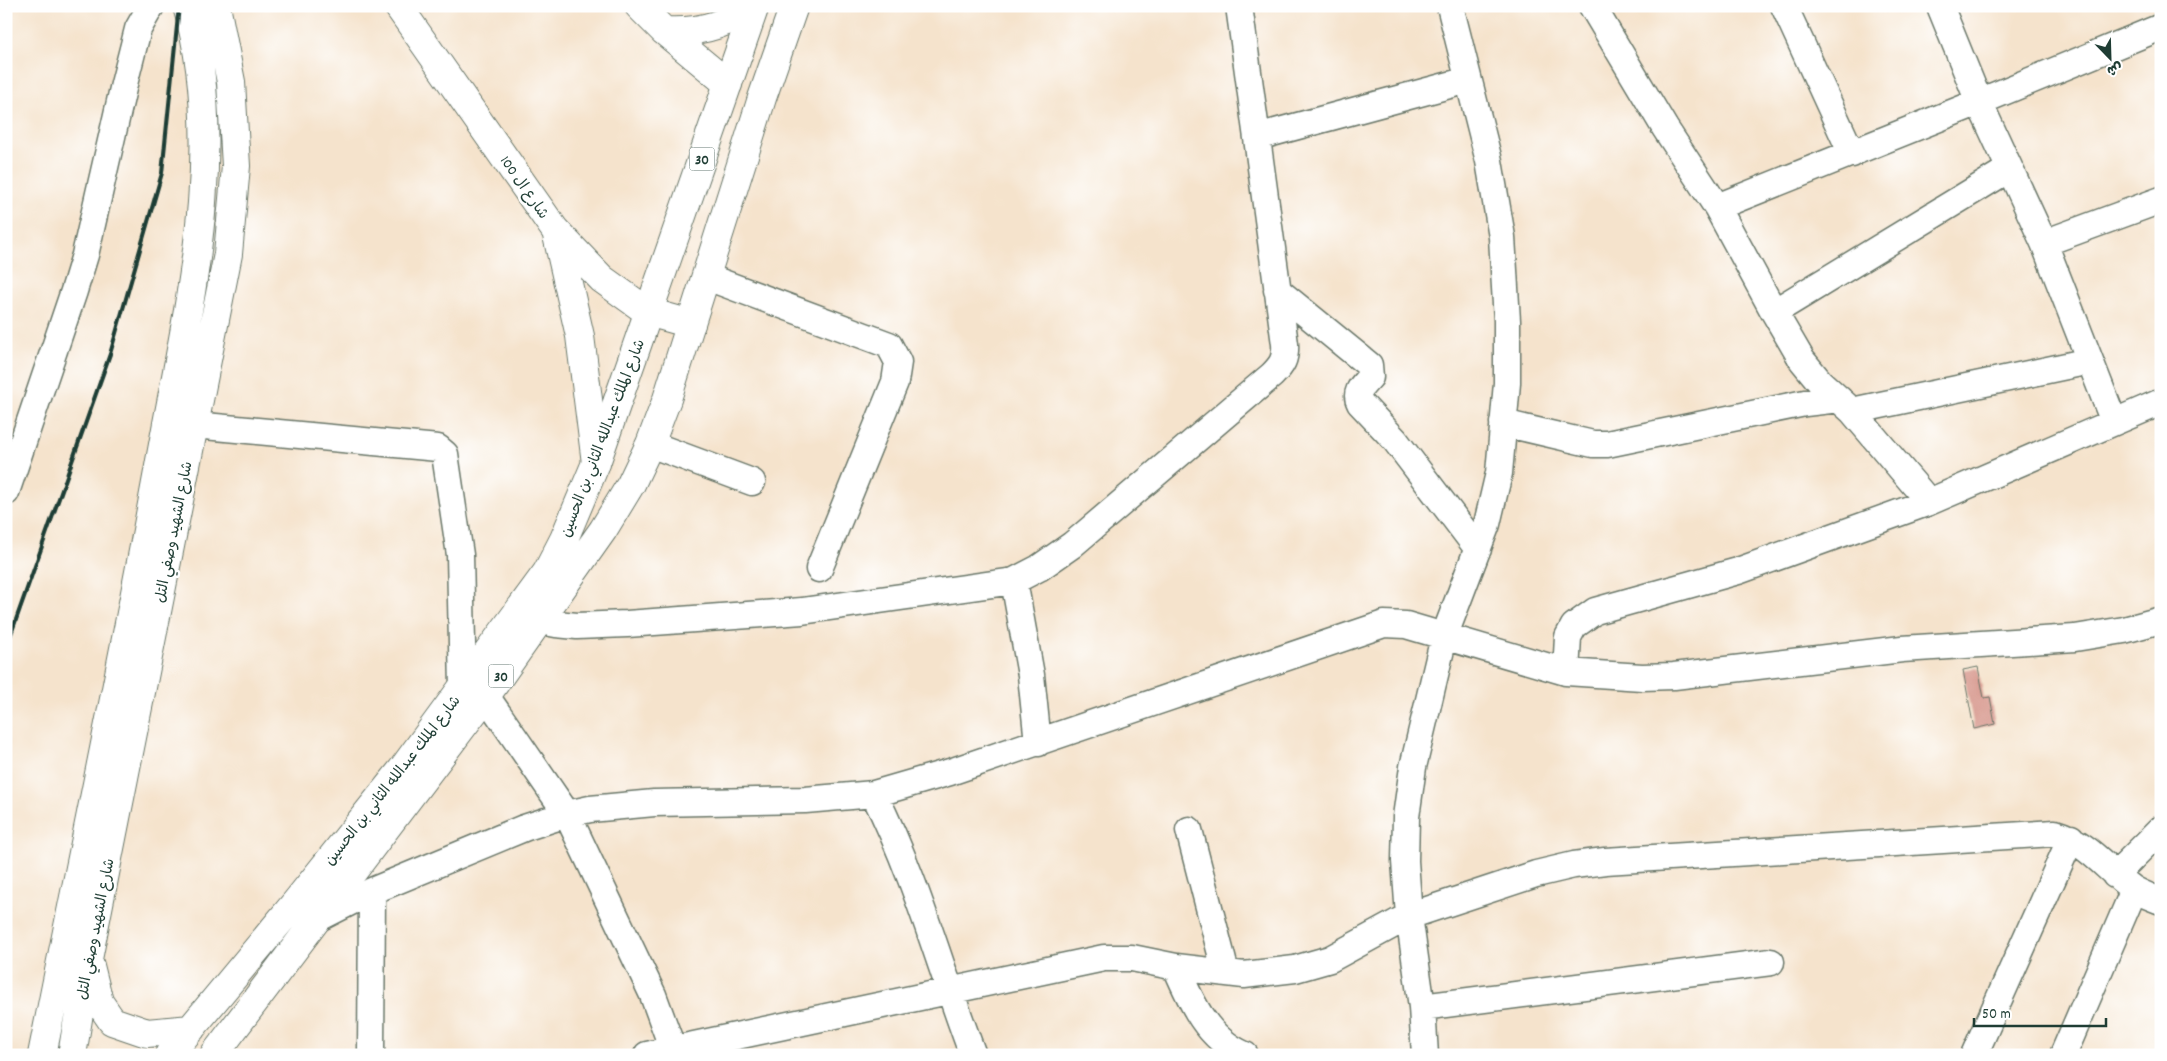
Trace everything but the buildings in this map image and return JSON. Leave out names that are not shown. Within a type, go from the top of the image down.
[{"type":"main road","name":"شارع الشهيد وصفي التل","points":[[42,1055],[134,603],[198,248],[204,140],[204,92],[194,33],[187,6]]},
{"type":"main road","name":"شارع الشهيد وصفي التل","points":[[72,1055],[88,959],[228,254],[236,166],[231,82],[216,6]]},
{"type":"main road","name":"شارع ال 100","points":[[398,6],[555,230],[602,279],[648,312],[691,324]]},
{"type":"main road","points":[[639,6],[664,31],[728,84],[762,98]]},
{"type":"main road","points":[[664,31],[685,32],[705,29],[724,23],[750,6]]},
{"type":"main road","name":"شارع الملك عبدالله الثاني بن الحسين","points":[[214,1055],[315,920],[475,692],[547,572],[564,539],[596,464],[755,6]]},
{"type":"main road","name":"شارع الملك عبدالله الثاني بن الحسين","points":[[169,1055],[303,895],[401,771],[540,621],[603,530],[630,484],[650,444],[707,277],[762,98],[794,6]]},
{"type":"main road","points":[[555,230],[580,336],[596,464]]},
{"type":"main road","points":[[88,959],[100,1002],[112,1021],[147,1033],[191,1029]]},
{"type":"street","points":[[6,492],[85,255],[138,29],[151,6]]},
{"type":"street","points":[[540,621],[577,626],[802,611],[1014,581],[1039,568],[1072,545],[1272,375],[1282,364],[1286,356],[1286,344],[1239,6]]},
{"type":"street","points":[[1425,1055],[1422,1007],[1409,916],[1404,861],[1406,817],[1413,767],[1444,637],[1487,524],[1499,473],[1507,383],[1507,321],[1502,237],[1489,161],[1450,6]]},
{"type":"street","points":[[1592,6],[1665,128],[1717,207],[1802,360],[1820,382],[1845,405],[1929,502]]},
{"type":"street","points":[[1784,6],[1852,154]]},
{"type":"street","points":[[1940,6],[1979,102],[2044,243],[2114,422]]},
{"type":"street","points":[[1717,207],[1852,154],[2161,27]]},
{"type":"street","points":[[1257,137],[1468,80]]},
{"type":"street","points":[[1774,312],[2009,169]]},
{"type":"street","points":[[2044,243],[2161,200]]},
{"type":"street","points":[[707,277],[889,345],[898,362],[894,382],[819,570]]},
{"type":"street","points":[[1277,290],[1369,365],[1371,368],[1370,377],[1358,392],[1360,403],[1395,440],[1478,549]]},
{"type":"street","points":[[1503,423],[1592,444],[1607,444],[1805,403],[1845,405],[2090,361]]},
{"type":"street","points":[[1566,672],[1568,637],[1574,626],[1595,611],[1738,571],[1929,502],[2161,402]]},
{"type":"street","points":[[194,425],[438,448],[445,454],[460,555],[460,628],[475,692],[567,814],[653,995],[675,1052]]},
{"type":"street","points":[[650,444],[752,482]]},
{"type":"street","points":[[1014,581],[1031,675],[1038,742]]},
{"type":"street","points":[[315,920],[372,891],[524,828],[567,814],[590,808],[654,803],[805,800],[874,794],[950,772],[1384,624],[1406,625],[1566,672],[1642,677],[1674,676],[1902,649],[2076,638],[2124,630],[2161,620]]},
{"type":"street","points":[[874,794],[909,872],[948,990],[973,1055]]},
{"type":"street","points":[[2063,1055],[2125,882],[2161,829]]},
{"type":"street","points":[[1189,830],[1226,973]]},
{"type":"street","points":[[647,1055],[675,1052],[948,990],[1104,958],[1132,958],[1176,967],[1244,976],[1295,970],[1330,959],[1409,916],[1536,874],[1574,865],[1605,861],[2055,833],[2071,838],[2125,882],[2161,901]]},
{"type":"street","points":[[1974,1055],[2071,838]]},
{"type":"street","points":[[371,1055],[372,891]]},
{"type":"street","points":[[1422,1007],[1772,962]]},
{"type":"street","points":[[1176,967],[1192,1005],[1210,1029],[1235,1050],[1245,1055]]},
{"type":"railway","points":[[6,648],[110,354],[162,173],[179,6]]}]
